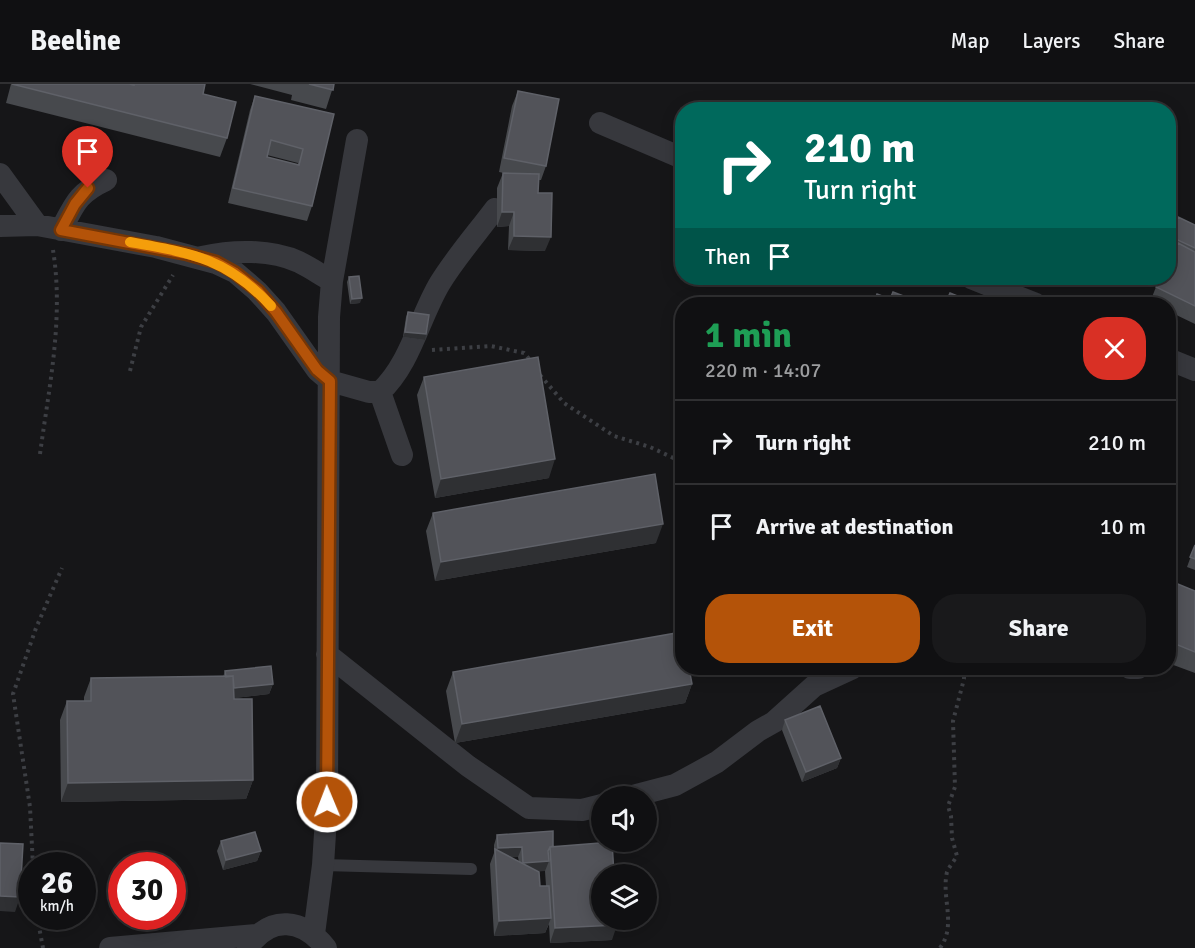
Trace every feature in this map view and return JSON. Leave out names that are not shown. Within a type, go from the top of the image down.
[{"type":"street","points":[[600,123],[675,155]]},
{"type":"street","points":[[110,948],[252,942],[269,927],[285,924],[314,930],[323,865],[327,802],[329,317],[332,281],[357,140]]},
{"type":"street","points":[[0,174],[49,228]]},
{"type":"street","points":[[49,228],[75,204],[88,188],[106,180]]},
{"type":"street","points":[[0,226],[49,228],[216,262],[234,272],[258,291],[276,312],[317,370],[330,381],[369,392],[380,392],[388,385],[409,350],[440,284],[495,209]]},
{"type":"street","points":[[193,256],[230,252],[267,254],[299,262],[332,281]]},
{"type":"street","points":[[988,285],[1018,297]]},
{"type":"street","points":[[1176,362],[1195,370]]},
{"type":"street","points":[[380,392],[402,454]]},
{"type":"street","points":[[327,654],[468,766],[529,808],[582,810],[591,808]]},
{"type":"street","points":[[657,790],[675,785],[717,762],[758,731],[774,722],[814,686],[838,675]]},
{"type":"lane","points":[[323,865],[471,869]]},
{"type":"path","points":[[40,454],[58,318],[56,268],[49,228]]},
{"type":"path","points":[[130,371],[141,327],[193,256]]},
{"type":"path","points":[[409,350],[491,346],[525,353],[547,386],[564,403],[614,436],[650,447],[675,459]]},
{"type":"path","points":[[32,852],[30,807],[13,694],[36,628],[62,568]]},
{"type":"path","points":[[940,948],[945,941],[948,928],[947,872],[957,856],[948,806],[955,787],[953,721],[964,675]]},
{"type":"path","points":[[40,930],[44,948]]},
{"type":"building","points":[[12,84],[205,84],[203,94],[236,102],[227,138]]},
{"type":"building","points":[[309,84],[334,84],[333,90]]},
{"type":"building","points":[[518,91],[559,99],[546,166],[504,158]]},
{"type":"building","points":[[255,96],[334,114],[312,206],[233,188]],"holes":[[[271,140],[303,149],[299,165],[267,157]]]},
{"type":"building","points":[[503,173],[539,174],[538,193],[552,193],[551,237],[514,236],[514,212],[502,212]]},
{"type":"building","points":[[1178,217],[1195,225],[1195,248],[1176,239]]},
{"type":"building","points":[[1178,243],[1195,252],[1195,306],[1156,287],[1157,285],[1176,285],[1176,247]]},
{"type":"building","points":[[359,276],[362,298],[352,299],[349,277]]},
{"type":"building","points":[[893,292],[906,297],[891,297]]},
{"type":"building","points":[[950,293],[960,297],[948,297]]},
{"type":"building","points":[[408,312],[429,315],[426,334],[405,332]]},
{"type":"building","points":[[538,357],[555,459],[441,479],[424,377]]},
{"type":"building","points":[[655,474],[663,524],[441,562],[433,513]]},
{"type":"building","points":[[1195,545],[1195,559],[1190,557]]},
{"type":"building","points":[[1176,583],[1195,591],[1195,652],[1176,644]]},
{"type":"building","points":[[675,633],[675,675],[690,675],[692,684],[462,724],[453,672]]},
{"type":"building","points":[[271,666],[273,684],[234,688],[233,676],[226,677],[225,671]]},
{"type":"building","points":[[233,676],[234,699],[252,699],[253,780],[68,783],[67,701],[91,701],[91,678]]},
{"type":"building","points":[[820,706],[841,758],[806,772],[785,720]]},
{"type":"building","points":[[553,831],[553,846],[548,851],[549,861],[523,863],[522,847],[498,848],[497,835]]},
{"type":"building","points":[[255,832],[261,851],[226,860],[221,841]]},
{"type":"building","points":[[0,843],[23,844],[23,852],[18,852],[18,897],[0,896]]},
{"type":"building","points":[[591,844],[591,852],[613,852],[613,864],[591,864],[591,926],[555,928],[550,847]]},
{"type":"building","points":[[495,849],[539,872],[540,886],[549,886],[551,918],[499,921]]},
{"type":"slow traffic","points":[[130,242],[216,262],[234,272],[258,291],[271,306]]},
{"type":"route","points":[[88,188],[75,204],[61,230],[187,254],[216,262],[234,272],[258,291],[276,312],[317,370],[330,381],[327,802]]}]
